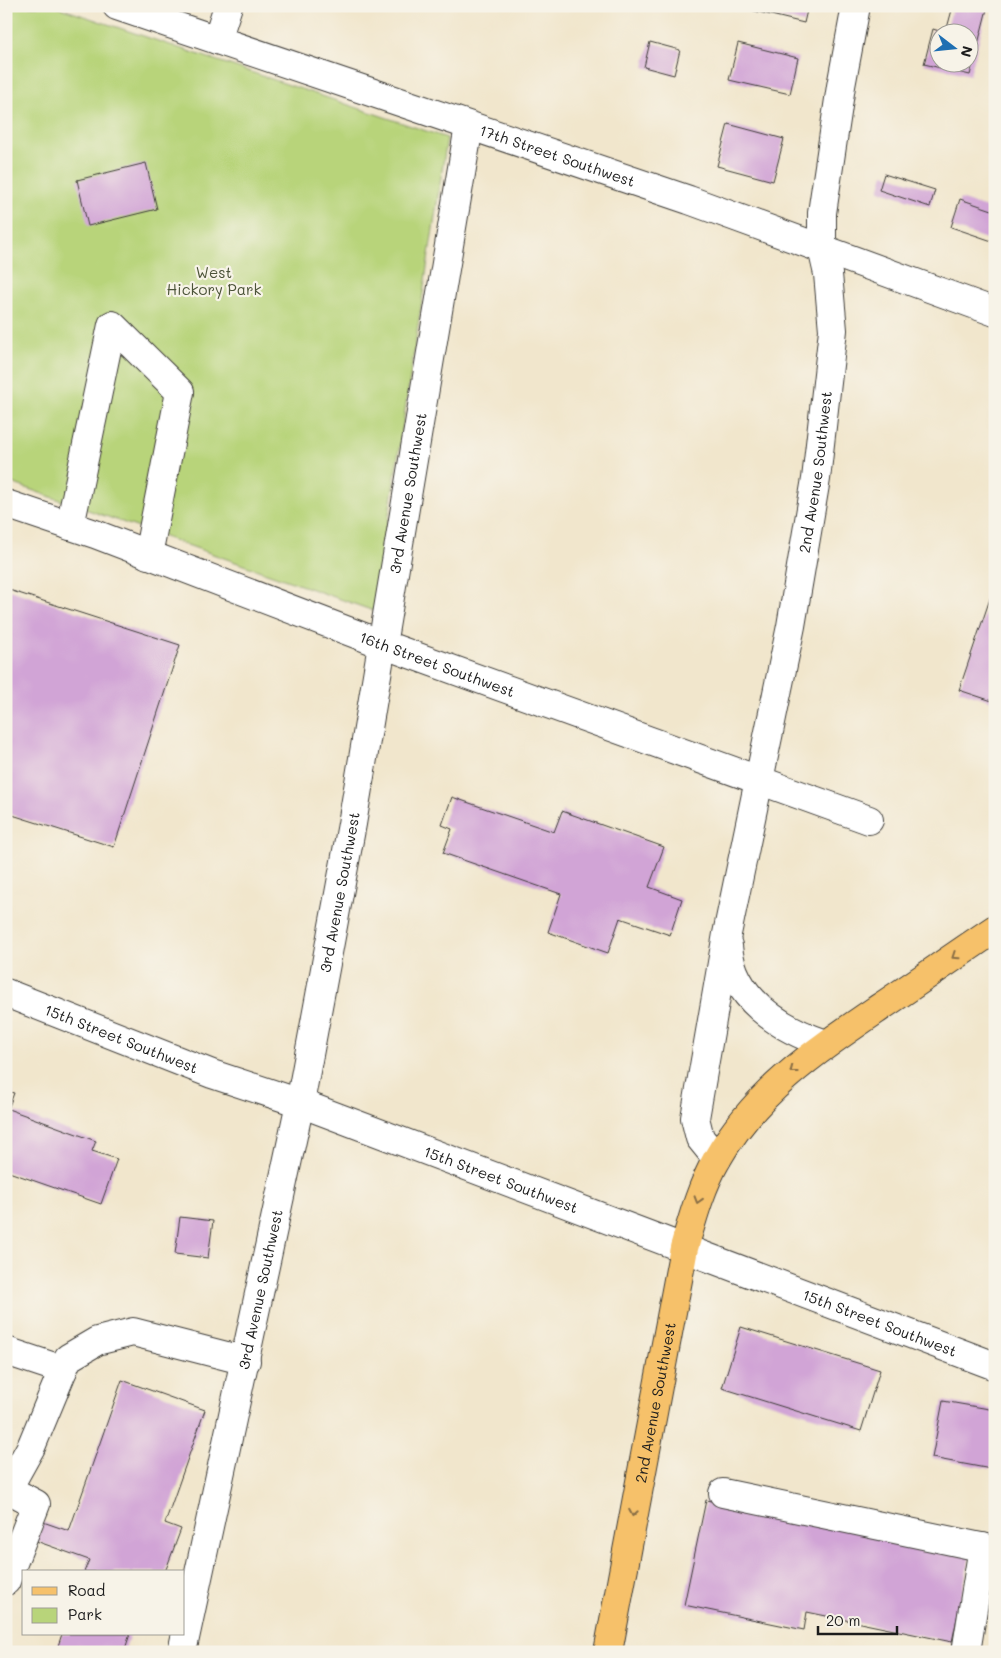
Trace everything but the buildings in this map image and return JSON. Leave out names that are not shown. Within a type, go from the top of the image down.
[{"type":"main road","name":"2nd Avenue Southwest","points":[[608,1652],[684,1248],[701,1192],[717,1159],[748,1116],[784,1077],[826,1044],[995,929]]},
{"type":"street","name":"17th Street Southwest","points":[[118,6],[689,200],[995,312]]},
{"type":"street","points":[[216,40],[228,6]]},
{"type":"street","name":"2nd Avenue Southwest","points":[[717,1159],[700,1138],[695,1118],[727,934],[791,626],[817,470],[833,330],[828,274],[822,248],[822,213],[841,86],[856,6]]},
{"type":"street","name":"3rd Avenue Southwest","points":[[182,1652],[300,1103],[352,824],[469,126]]},
{"type":"street","points":[[70,526],[112,325],[180,392],[148,555]]},
{"type":"street","name":"16th Street Southwest","points":[[6,504],[148,555],[382,644],[869,820]]},
{"type":"street","name":"2nd Avenue Southwest","points":[[727,934],[729,961],[733,972],[750,998],[769,1016],[802,1036],[826,1044]]},
{"type":"street","name":"15th Street Southwest","points":[[6,993],[212,1074],[300,1103],[995,1366]]},
{"type":"street","points":[[6,1581],[36,1504],[7,1491],[31,1448],[68,1358],[97,1341],[132,1332],[246,1361]]},
{"type":"street","points":[[6,1351],[63,1370]]},
{"type":"street","points":[[723,1493],[989,1548],[966,1652]]},
{"type":"green space","name":"West Hickory Park","points":[[6,6],[54,6],[447,138],[374,611],[6,481]]}]
